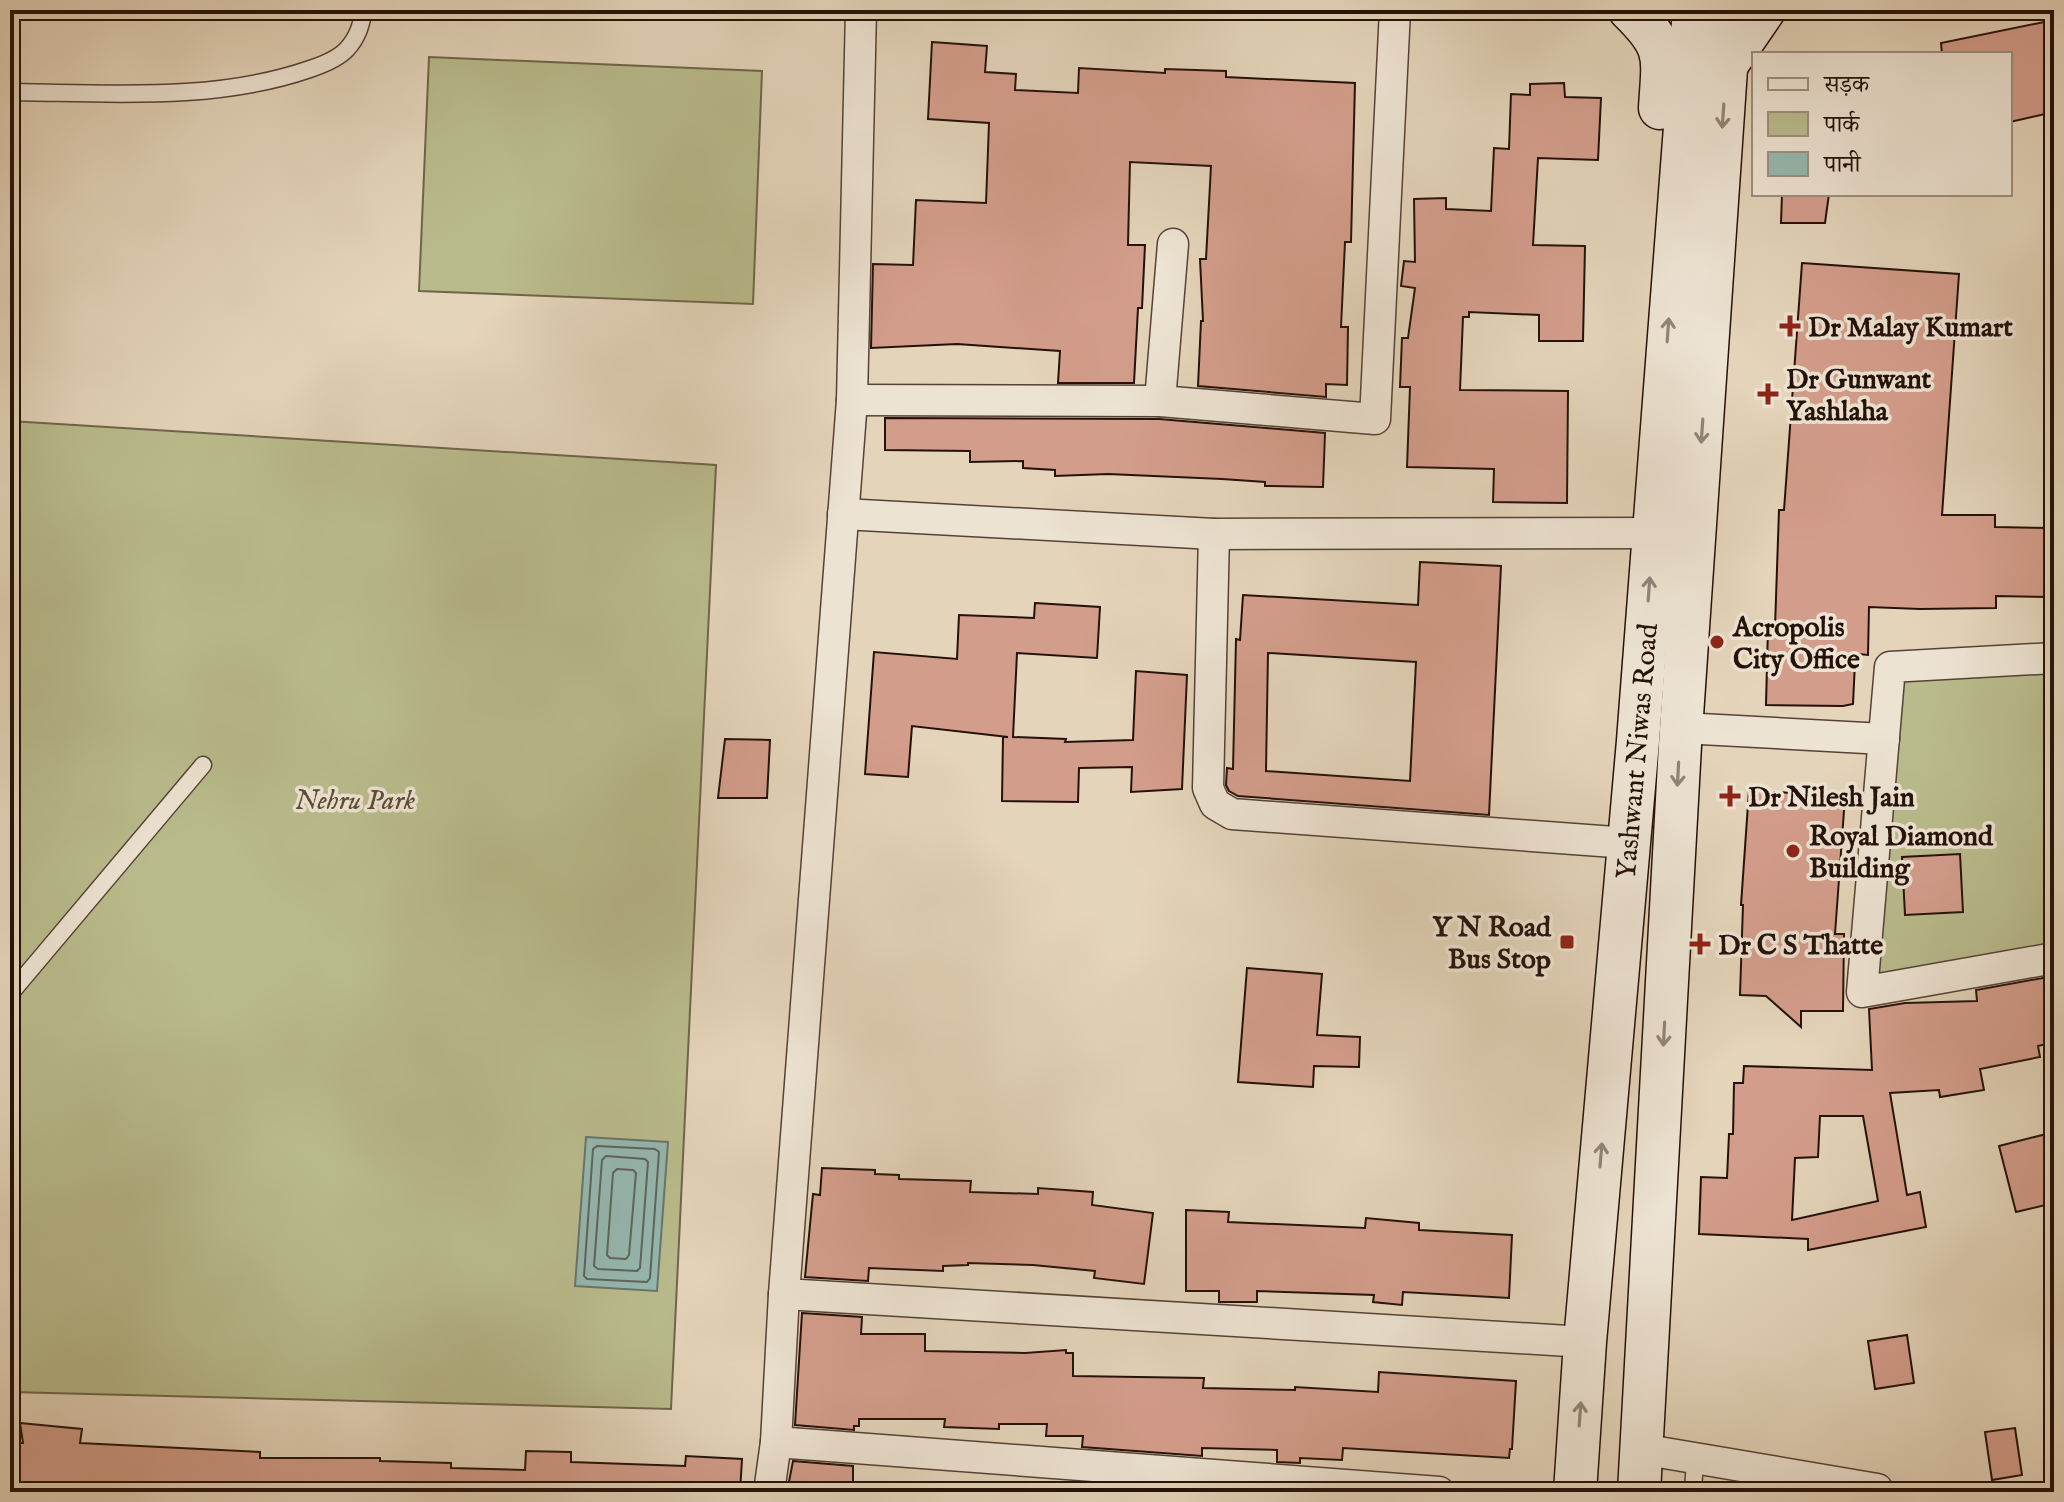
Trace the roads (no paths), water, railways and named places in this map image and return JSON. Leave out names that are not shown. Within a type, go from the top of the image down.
[{"type":"main road","points":[[1630,10],[1652,31],[1659,45],[1663,59],[1658,133],[1682,161]]},
{"type":"main road","name":"Yashwant Niwas Road","points":[[1575,1492],[1694,10]]},
{"type":"main road","name":"Yashwant Niwas Road","points":[[1639,1492],[1682,728],[1730,10]]},
{"type":"main road","points":[[1727,64],[1764,10]]},
{"type":"street","points":[[769,1492],[776,1442],[784,1294],[852,400],[861,10]]},
{"type":"street","points":[[852,400],[1160,401],[1375,419],[1395,10]]},
{"type":"street","points":[[1160,401],[1173,244]]},
{"type":"street","points":[[843,514],[1214,534],[1653,533]]},
{"type":"street","points":[[1214,534],[1208,788],[1215,804],[1232,814],[1628,843]]},
{"type":"street","points":[[2054,658],[1890,667],[1862,992],[2054,958]]},
{"type":"street","points":[[1682,728],[1884,739]]},
{"type":"street","points":[[784,1294],[1585,1342]]},
{"type":"street","points":[[776,1442],[1439,1492]]},
{"type":"street","points":[[1641,1449],[1877,1489],[1878,1492]]},
{"type":"lane","points":[[10,92],[207,91],[272,82],[323,64],[345,52],[360,31],[364,10]]},
{"type":"lane","points":[[10,994],[203,765]]},
{"type":"lane","points":[[1693,1492],[1695,1459]]},
{"type":"water","points":[[586,1137],[668,1142],[657,1291],[575,1286]]},
{"type":"place","name":"Dr Malay Kumart","points":[[1790,326]]},
{"type":"place","name":"Dr Gunwant Yashlaha","points":[[1768,394]]},
{"type":"place","name":"Acropolis City Office","points":[[1717,642]]},
{"type":"place","name":"Dr Nilesh Jain","points":[[1730,796]]},
{"type":"place","name":"Royal Diamond Building","points":[[1793,851]]},
{"type":"place","name":"Y N Road Bus Stop","points":[[1567,942]]},
{"type":"place","name":"Dr C S Thatte","points":[[1700,944]]},
{"type":"park label","name":"Nehru Park","points":[[355,799]]}]
